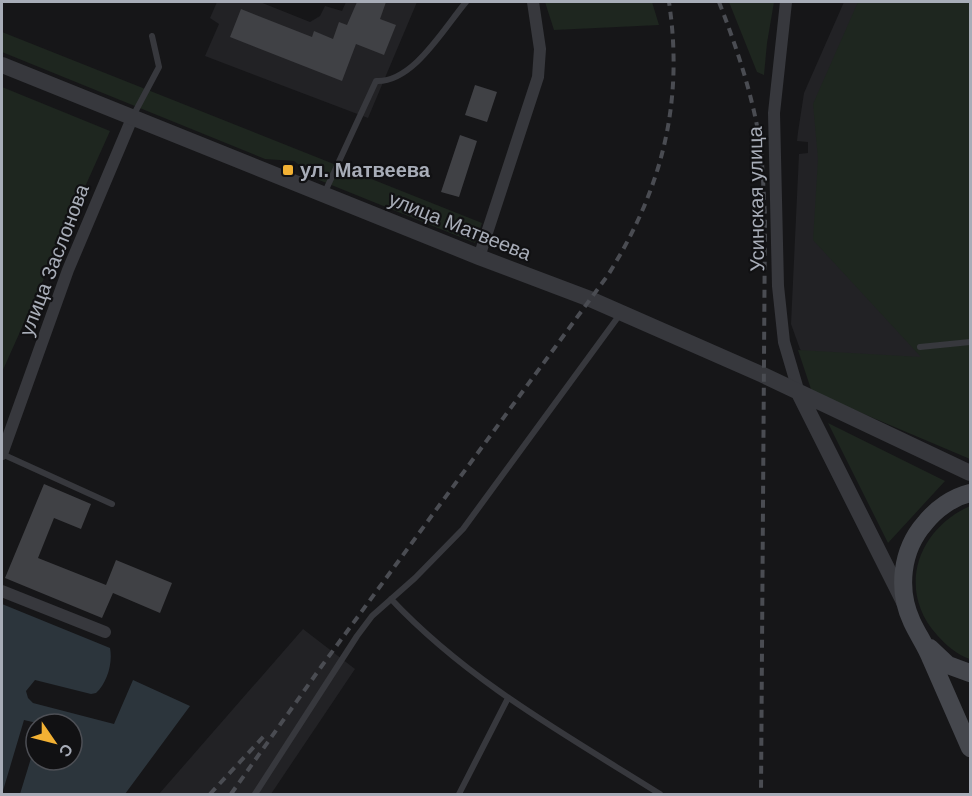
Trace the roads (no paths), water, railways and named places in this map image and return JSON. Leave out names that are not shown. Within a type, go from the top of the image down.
[{"type":"main road","points":[[970,493],[947,503],[919,530],[909,548],[904,567],[903,588],[912,622],[924,643],[970,748]]},
{"type":"main road","points":[[924,643],[948,664],[970,673]]},
{"type":"street","points":[[479,257],[538,77],[540,49],[533,2]]},
{"type":"street","name":"Усинская улица","points":[[786,2],[774,113],[778,285],[784,342],[799,393]]},
{"type":"street","name":"улица Матвеева","points":[[2,65],[621,313],[970,473]]},
{"type":"street","name":"улица Заслонова","points":[[2,454],[68,270],[133,116]]},
{"type":"street","points":[[799,393],[906,606]]},
{"type":"street","points":[[2,591],[105,632]]},
{"type":"lane","points":[[324,195],[376,81],[392,80],[411,68],[466,2]]},
{"type":"lane","points":[[133,116],[159,67],[152,36]]},
{"type":"lane","points":[[255,795],[372,616],[463,529],[621,313]]},
{"type":"lane","points":[[920,347],[970,342]]},
{"type":"lane","points":[[2,454],[112,504]]},
{"type":"lane","points":[[391,599],[440,647],[508,698],[660,795]]},
{"type":"lane","points":[[459,795],[508,698]]},
{"type":"railway","points":[[231,794],[321,667],[608,275],[627,243],[655,177],[671,110],[673,39],[669,2]]},
{"type":"railway","points":[[719,2],[742,65],[755,115],[761,152],[765,215],[761,794]]},
{"type":"railway","points":[[210,794],[265,735]]},
{"type":"place","name":"ул. Матвеева","points":[[288,170]]}]
